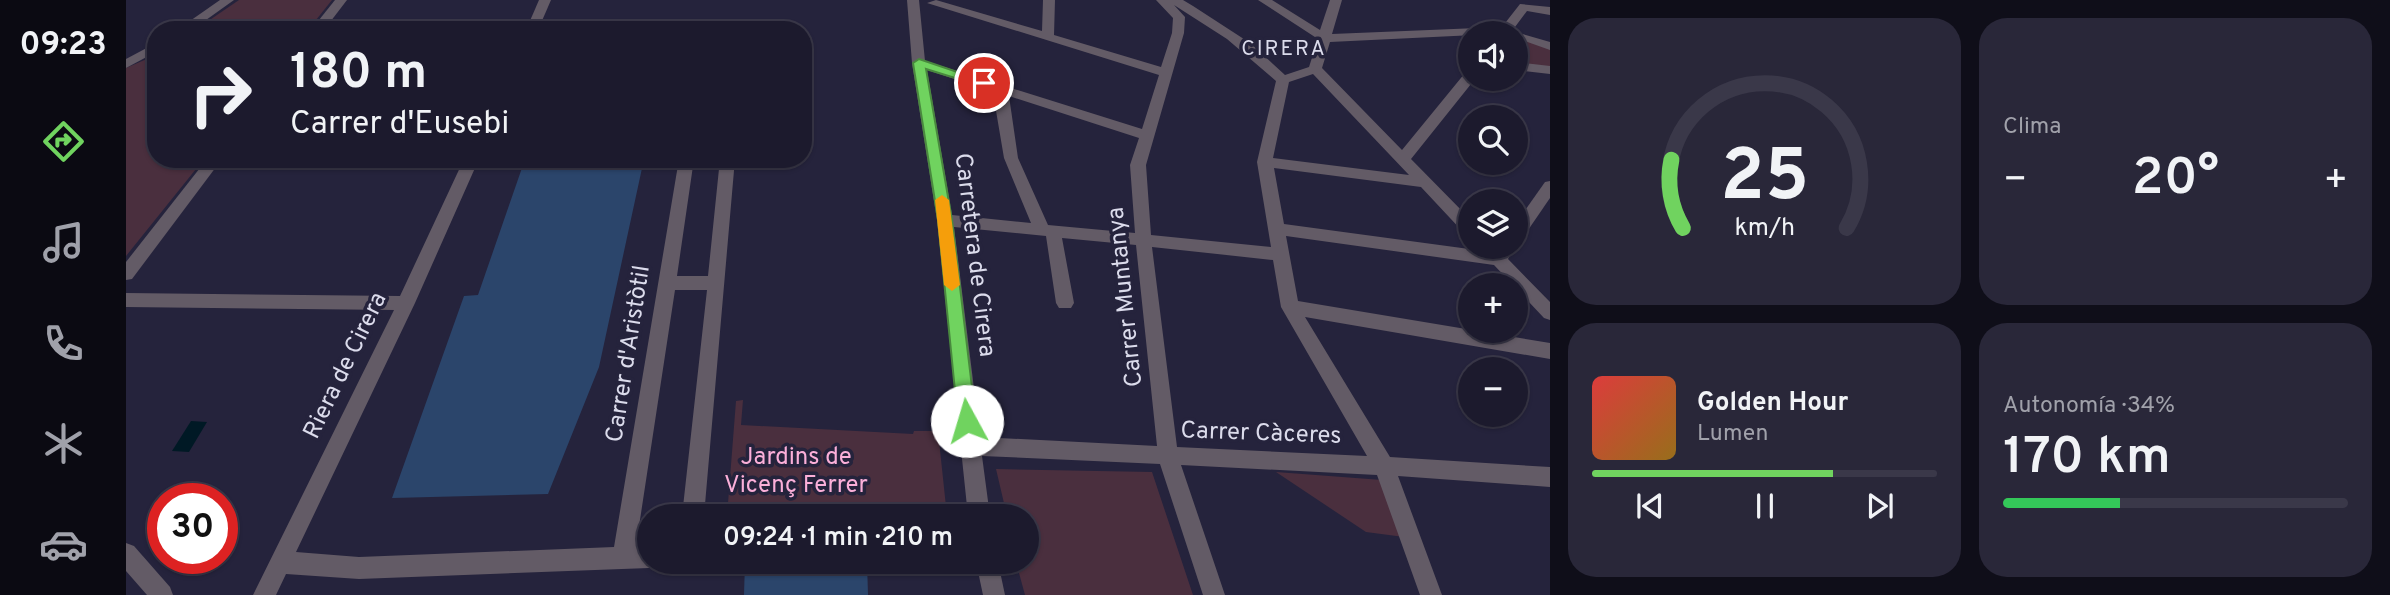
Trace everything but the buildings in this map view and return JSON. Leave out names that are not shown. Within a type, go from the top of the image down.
[{"type":"street","points":[[196,21],[228,0]]},
{"type":"street","points":[[324,21],[341,0]]},
{"type":"street","points":[[536,21],[545,0]]},
{"type":"street","name":"Carretera de Cirera","points":[[912,0],[919,63],[945,220],[977,504]]},
{"type":"street","points":[[1048,36],[1049,0]]},
{"type":"street","name":"Carrer Muntanya","points":[[1162,0],[1179,17],[1178,33],[1138,165],[1143,238],[1168,457],[1214,595]]},
{"type":"street","points":[[1174,0],[1232,36],[1263,59],[1283,80]]},
{"type":"street","points":[[1264,0],[1324,38],[1458,34]]},
{"type":"street","points":[[1315,69],[1336,0]]},
{"type":"street","points":[[933,3],[1164,72]]},
{"type":"street","points":[[1517,21],[1524,7],[1534,6],[1550,11]]},
{"type":"street","points":[[1528,39],[1550,46]]},
{"type":"street","points":[[126,64],[147,52]]},
{"type":"street","points":[[919,63],[1147,136]]},
{"type":"street","points":[[1530,68],[1550,70]]},
{"type":"street","points":[[1530,68],[1550,85]]},
{"type":"street","points":[[1283,80],[1315,69]]},
{"type":"street","points":[[1315,69],[1458,216]]},
{"type":"street","points":[[1283,80],[1265,162],[1290,307],[1384,466],[1430,595]]},
{"type":"street","points":[[1006,90],[1001,99],[1011,158],[1047,229],[1065,303]]},
{"type":"street","points":[[1403,159],[1458,91]]},
{"type":"street","points":[[1265,162],[1427,183]]},
{"type":"street","points":[[126,274],[208,168]]},
{"type":"street","name":"Riera de Cirera","points":[[264,595],[406,303],[468,168]]},
{"type":"street","name":"Carrer d'Aristòtil","points":[[623,558],[686,168]]},
{"type":"street","points":[[694,504],[727,168]]},
{"type":"street","points":[[1528,218],[1550,186]]},
{"type":"street","points":[[945,220],[1143,238],[1279,254]]},
{"type":"street","points":[[1275,229],[1458,247]]},
{"type":"street","points":[[1505,259],[1550,313]]},
{"type":"street","points":[[667,283],[716,283]]},
{"type":"street","points":[[126,300],[406,303]]},
{"type":"street","points":[[1290,307],[1550,351]]},
{"type":"street","name":"Carrer Càceres","points":[[970,446],[1384,466],[1550,477]]},
{"type":"street","points":[[126,554],[162,595]]},
{"type":"street","points":[[279,562],[359,568],[637,557]]},
{"type":"street","points":[[990,574],[994,595]]},
{"type":"green space","points":[[239,0],[332,0],[315,21],[208,21]]},
{"type":"green space","points":[[1528,40],[1550,48],[1550,67],[1528,64]]},
{"type":"green space","points":[[147,59],[147,168],[197,168],[126,256],[126,68]]},
{"type":"green space","name":"Jardins de Vicenç Ferrer","points":[[743,400],[741,425],[913,434],[914,431],[938,431],[946,504],[728,504],[736,401]]},
{"type":"green space","points":[[996,469],[1152,472],[1193,595],[1025,595],[1019,574],[1039,574],[1039,504],[1004,504]]},
{"type":"green space","points":[[1276,472],[1382,480],[1404,537],[1366,532]]},
{"type":"water","points":[[191,421],[207,422],[189,452],[172,451]]},
{"type":"slow traffic","points":[[942,200],[952,285]]},
{"type":"district","name":"CIRERA","points":[[1284,49]]},
{"type":"route","points":[[967,421],[945,220],[926,92],[919,63],[984,83]]}]
